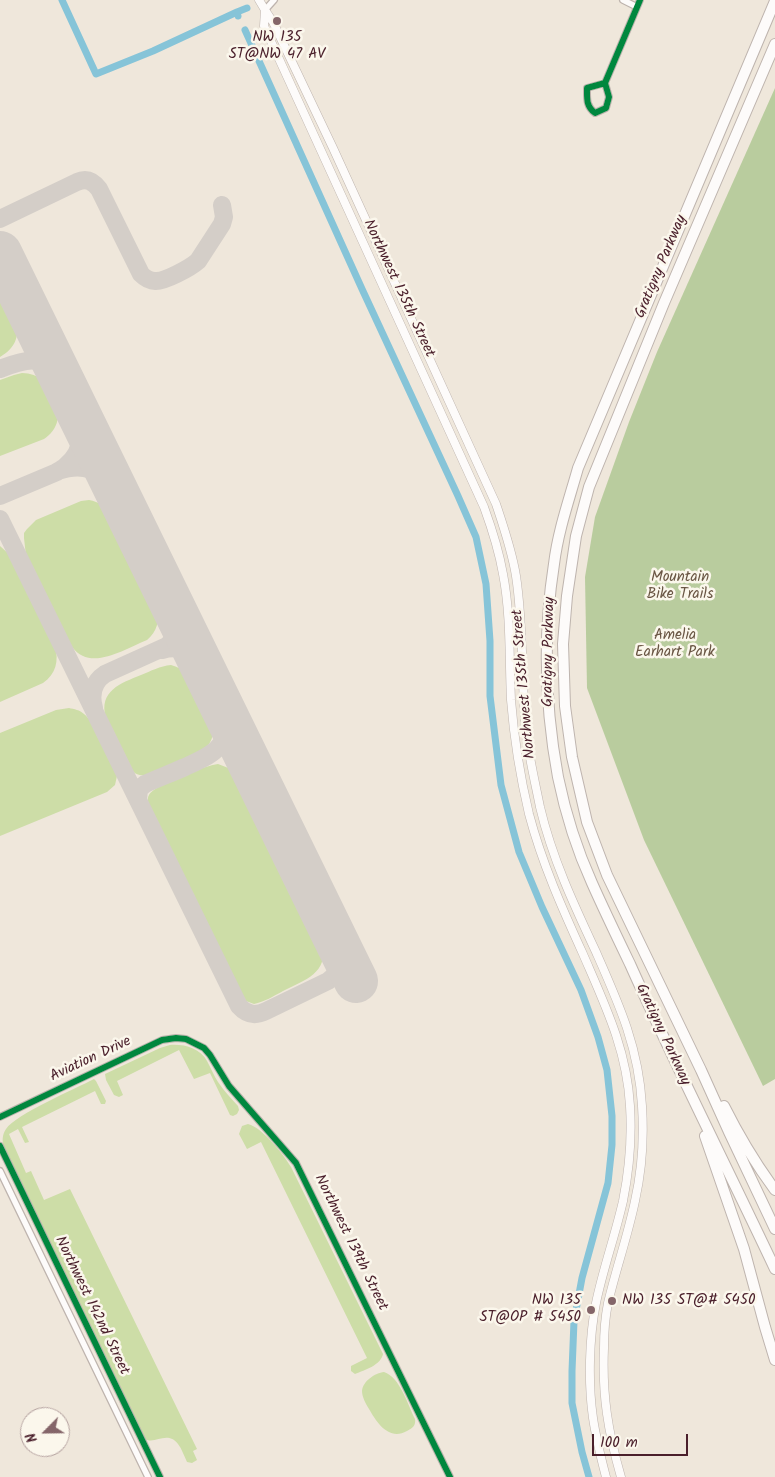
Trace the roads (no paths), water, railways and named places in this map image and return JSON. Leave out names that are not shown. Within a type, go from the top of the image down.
[{"type":"highway","name":"Gratigny Parkway","points":[[775,1],[578,468],[564,516],[554,563],[548,622],[547,666],[549,719],[558,778],[572,828],[590,880],[693,1102],[775,1269]]},
{"type":"highway","name":"Gratigny Parkway","points":[[775,44],[661,311],[589,487],[576,536],[567,596],[564,635],[566,715],[572,757],[587,822],[607,874],[775,1229]]},
{"type":"highway","points":[[701,1070],[722,1101],[754,1162],[775,1190]]},
{"type":"highway","points":[[693,1102],[744,1249],[775,1360]]},
{"type":"main road","name":"Northwest 135th Street","points":[[260,0],[273,22],[432,362],[496,504],[506,532],[516,576],[526,735],[541,808],[558,864],[621,1009],[634,1052],[640,1079],[642,1106],[643,1138],[641,1169],[635,1201],[608,1305],[604,1329],[603,1378],[605,1406],[611,1441],[621,1477]]},
{"type":"main road","name":"Northwest 135th Street","points":[[265,10],[264,26],[484,507],[504,576],[508,611],[514,736],[529,813],[556,894],[611,1018],[621,1052],[627,1079],[630,1114],[628,1169],[623,1202],[596,1303],[592,1328],[590,1384],[592,1416],[606,1477]]},
{"type":"main road","points":[[420,367],[432,362]]},
{"type":"street","points":[[265,10],[274,0]]},
{"type":"street","points":[[623,0],[637,7]]},
{"type":"street","points":[[605,83],[609,97],[606,108],[594,113],[588,106],[587,88],[605,83],[640,0]]},
{"type":"street","name":"Aviation Drive","points":[[0,1117],[162,1040],[181,1039],[195,1042]]},
{"type":"street","name":"Northwest 139th Street","points":[[195,1042],[210,1055],[229,1086],[296,1163],[450,1477]]},
{"type":"street","name":"Northwest 142nd Street","points":[[0,1146],[160,1477]]},
{"type":"street","name":"Northwest 142nd Street","points":[[0,1172],[148,1477]]},
{"type":"waterway","points":[[62,0],[96,74],[153,51],[237,12],[238,16]]},
{"type":"waterway","points":[[237,12],[247,8]]},
{"type":"waterway","points":[[245,30],[476,537],[486,584],[490,641],[490,696],[501,785],[519,852],[542,907],[581,990],[598,1037],[607,1070],[612,1116],[612,1145],[608,1183],[582,1278],[574,1321],[572,1403],[589,1477]]},
{"type":"place","name":"NW 135 ST@NW 47 AV","points":[[277,21]]},
{"type":"place","name":"NW 135 ST@# 5450","points":[[612,1301]]},
{"type":"place","name":"NW 135 ST@OP # 5450","points":[[591,1310]]},
{"type":"park label","name":"Mountain Bike Trails","points":[[680,586]]},
{"type":"park label","name":"Amelia Earhart Park","points":[[675,644]]}]
